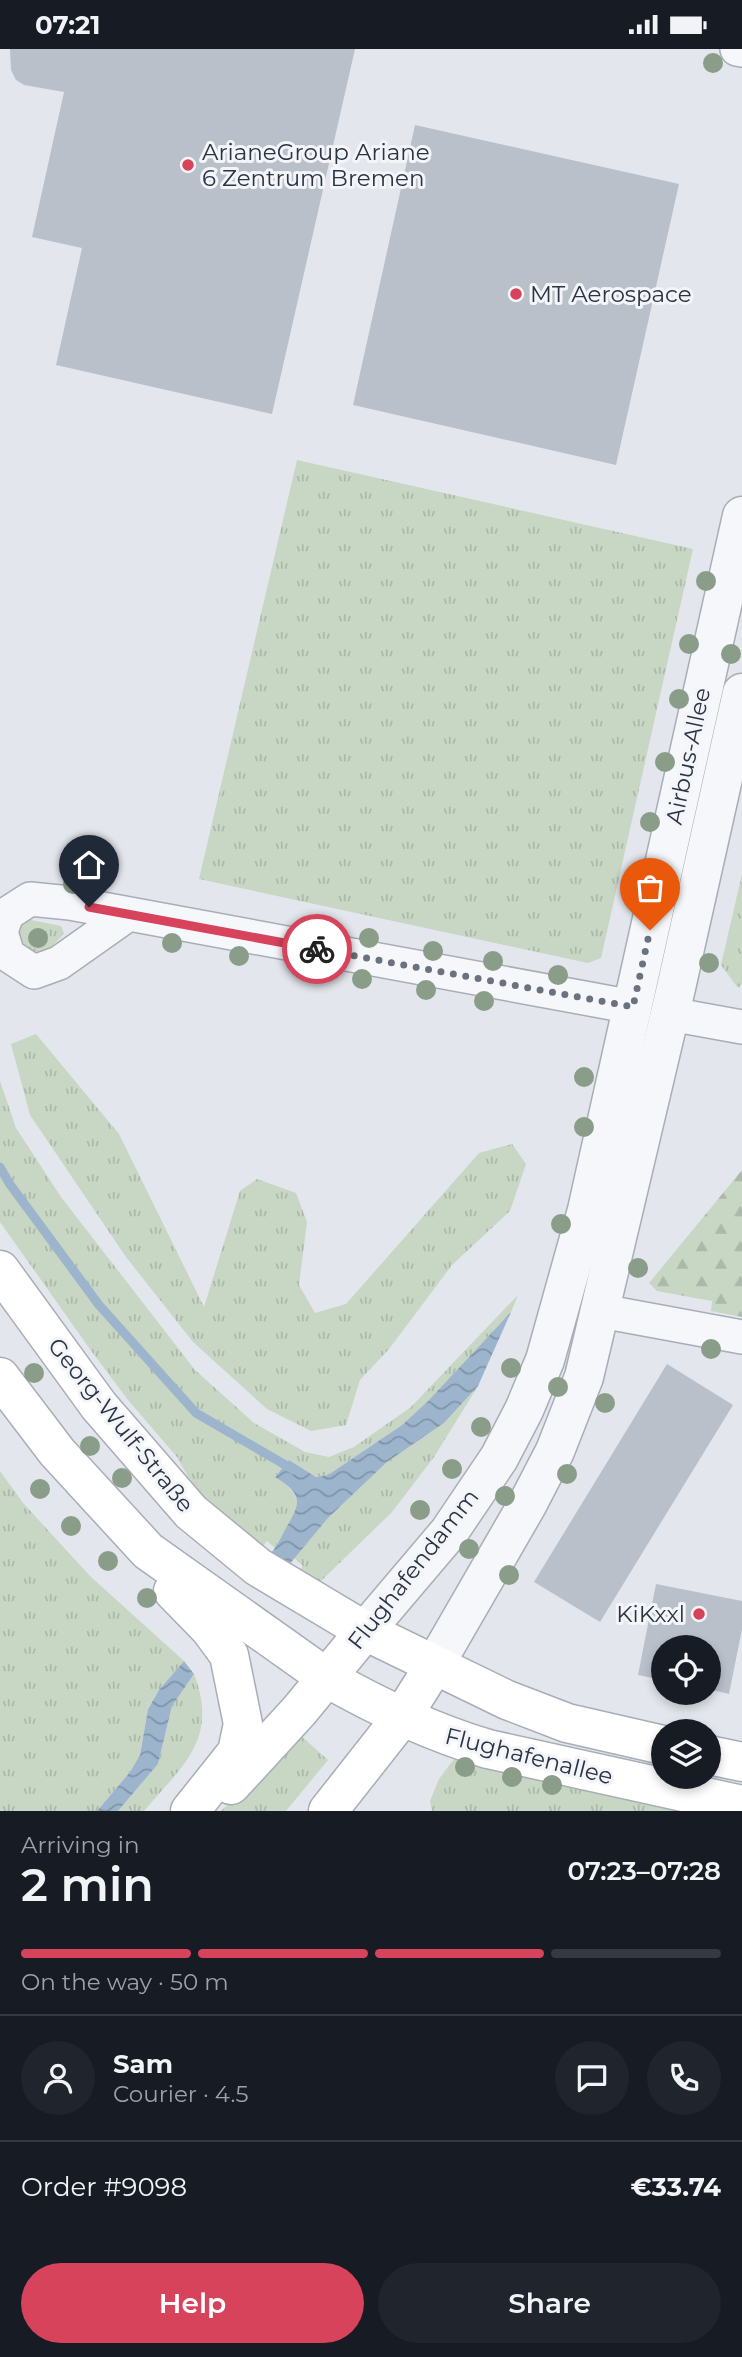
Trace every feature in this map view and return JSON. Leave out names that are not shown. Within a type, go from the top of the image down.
[{"type":"main road","name":"Georg-Wulf-Straße","points":[[0,1271],[99,1406],[191,1513],[258,1567],[365,1631]]},
{"type":"main road","points":[[0,1377],[57,1452],[148,1551],[174,1593],[210,1629],[229,1655],[243,1724],[237,1752],[190,1811]]},
{"type":"main road","points":[[148,1551],[327,1678]]},
{"type":"main road","name":"Flughafenallee","points":[[365,1631],[507,1700],[567,1723],[651,1742]]},
{"type":"main road","name":"Flughafendamm","points":[[206,1811],[299,1711],[365,1631]]},
{"type":"main road","points":[[328,1811],[402,1717],[434,1666]]},
{"type":"main road","name":"Flughafenallee","points":[[327,1678],[402,1717],[450,1738],[488,1749],[742,1805]]},
{"type":"main road","points":[[721,1758],[742,1762]]},
{"type":"street","name":"Airbus-Allee","points":[[633,1007],[742,516]]},
{"type":"street","name":"Airbus-Allee","points":[[670,1014],[742,693]]},
{"type":"street","points":[[127,915],[742,1027]]},
{"type":"street","name":"Flughafendamm","points":[[365,1631],[449,1532],[499,1458],[535,1385],[545,1360],[587,1210],[633,1007]]},
{"type":"street","points":[[434,1666],[527,1505],[555,1451],[584,1377],[670,1014]]},
{"type":"street","points":[[601,1311],[742,1336]]},
{"type":"green space","points":[[297,460],[693,549],[601,958],[588,963],[199,879]]},
{"type":"green space","points":[[742,874],[742,984],[738,988],[721,965]]},
{"type":"green space","points":[[31,920],[61,926],[64,934],[52,946],[36,955],[21,949],[18,928]]},
{"type":"green space","points":[[36,1034],[119,1134],[204,1307],[240,1191],[257,1179],[296,1193],[307,1222],[299,1285],[315,1313],[346,1304],[479,1153],[512,1144],[526,1164],[510,1211],[452,1265],[389,1349],[360,1380],[346,1425],[311,1431],[267,1409],[193,1342],[126,1257],[30,1115],[11,1044]]},
{"type":"green space","points":[[0,1081],[16,1128],[61,1197],[195,1370],[254,1423],[305,1452],[329,1457],[354,1447],[411,1407],[518,1295],[511,1312],[402,1425],[328,1475],[316,1477],[289,1460],[275,1477],[294,1494],[296,1510],[275,1548],[267,1541],[262,1547],[199,1496],[177,1457],[128,1400],[0,1222]]},
{"type":"green space","points":[[742,1170],[742,1317],[711,1311],[712,1301],[657,1291],[649,1283]]},
{"type":"green space","points":[[478,1386],[434,1457],[392,1512],[321,1581],[298,1573],[303,1566],[294,1558],[328,1518],[387,1462],[444,1423]]},
{"type":"green space","points":[[0,1471],[23,1503],[90,1576],[184,1661],[159,1690],[148,1708],[140,1755],[130,1772],[97,1811],[0,1811]]},
{"type":"green space","points":[[194,1674],[201,1697],[202,1716],[193,1750],[184,1765],[144,1811],[118,1811],[158,1764],[172,1706]]},
{"type":"green space","points":[[301,1736],[328,1760],[286,1811],[221,1811]]},
{"type":"green space","points":[[454,1759],[710,1811],[432,1811],[430,1801],[439,1779]]},
{"type":"water","points":[[511,1312],[478,1386],[444,1423],[387,1462],[328,1518],[288,1566],[271,1553],[297,1505],[295,1494],[275,1477],[289,1460],[316,1477],[328,1475],[402,1425]]},
{"type":"water","points":[[184,1661],[194,1674],[172,1706],[158,1764],[118,1811],[97,1811],[130,1772],[140,1755],[148,1709],[159,1690]]},
{"type":"building","name":"ArianeGroup Ariane 6 Zentrum Bremen","points":[[10,49],[355,49],[272,414],[56,365],[82,248],[32,237],[64,92],[24,85],[16,80],[11,70]]},
{"type":"building","name":"MT Aerospace","points":[[415,125],[679,184],[616,465],[353,405]]},
{"type":"building","points":[[667,1364],[733,1405],[600,1622],[534,1582]]},
{"type":"building","points":[[656,1584],[742,1601],[742,1629],[729,1694],[721,1692],[721,1635],[651,1635],[651,1678],[638,1675]]},
{"type":"waterway","points":[[0,1167],[99,1305],[196,1413],[294,1470]]},
{"type":"way so far","points":[[317,949],[633,1007],[650,930]]},
{"type":"place","name":"ArianeGroup Ariane 6 Zentrum Bremen","points":[[188,165]]},
{"type":"place","name":"MT Aerospace","points":[[516,294]]},
{"type":"place","name":"KiKxxl","points":[[699,1614]]},
{"type":"route","points":[[89,907],[317,949]]}]
